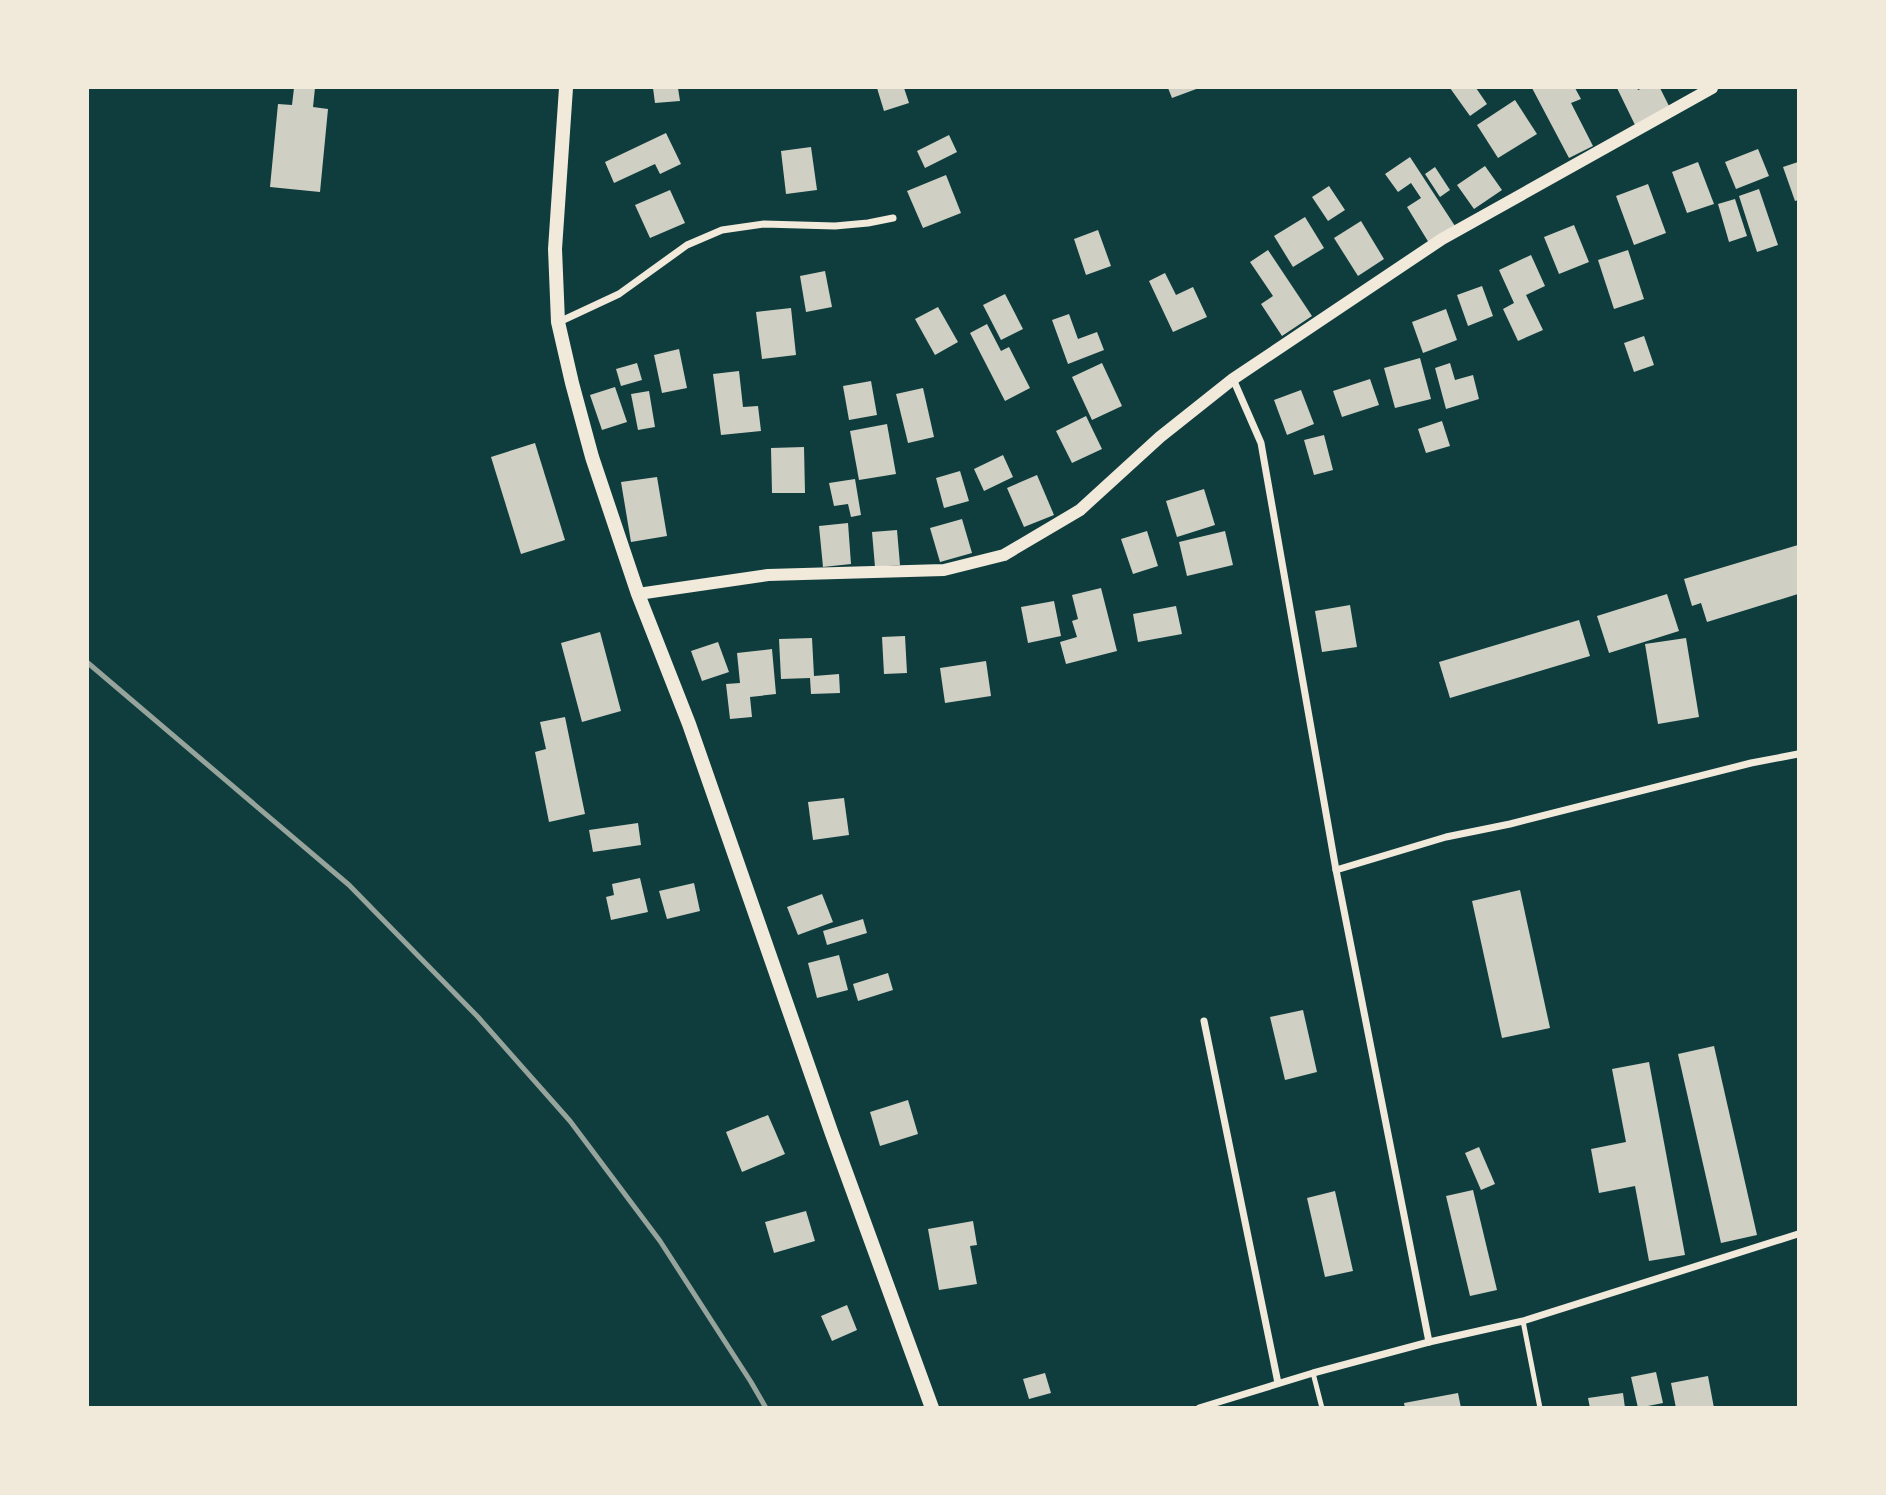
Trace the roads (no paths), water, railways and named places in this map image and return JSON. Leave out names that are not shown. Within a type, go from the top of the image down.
[{"type":"main road","points":[[566,88],[555,249],[558,322],[592,457],[638,594],[690,724],[831,1134],[932,1408]]},
{"type":"street","points":[[638,594],[768,575],[944,570],[1004,555],[1080,510],[1160,438],[1233,379],[1442,239],[1713,88]]},
{"type":"street","points":[[558,322],[618,293],[687,245],[722,230],[764,224],[835,226],[893,218]]},
{"type":"street","points":[[1233,379],[1261,443],[1336,870],[1429,1342]]},
{"type":"street","points":[[1336,870],[1446,837],[1798,754]]},
{"type":"street","points":[[1204,1021],[1278,1383]]},
{"type":"street","points":[[1199,1408],[1313,1373],[1429,1342],[1523,1321],[1798,1234]]},
{"type":"lane","points":[[1523,1321],[1540,1408]]},
{"type":"lane","points":[[1313,1373],[1322,1408]]},
{"type":"railway","points":[[88,663],[349,885],[478,1017],[570,1121],[660,1241],[766,1408]]}]
